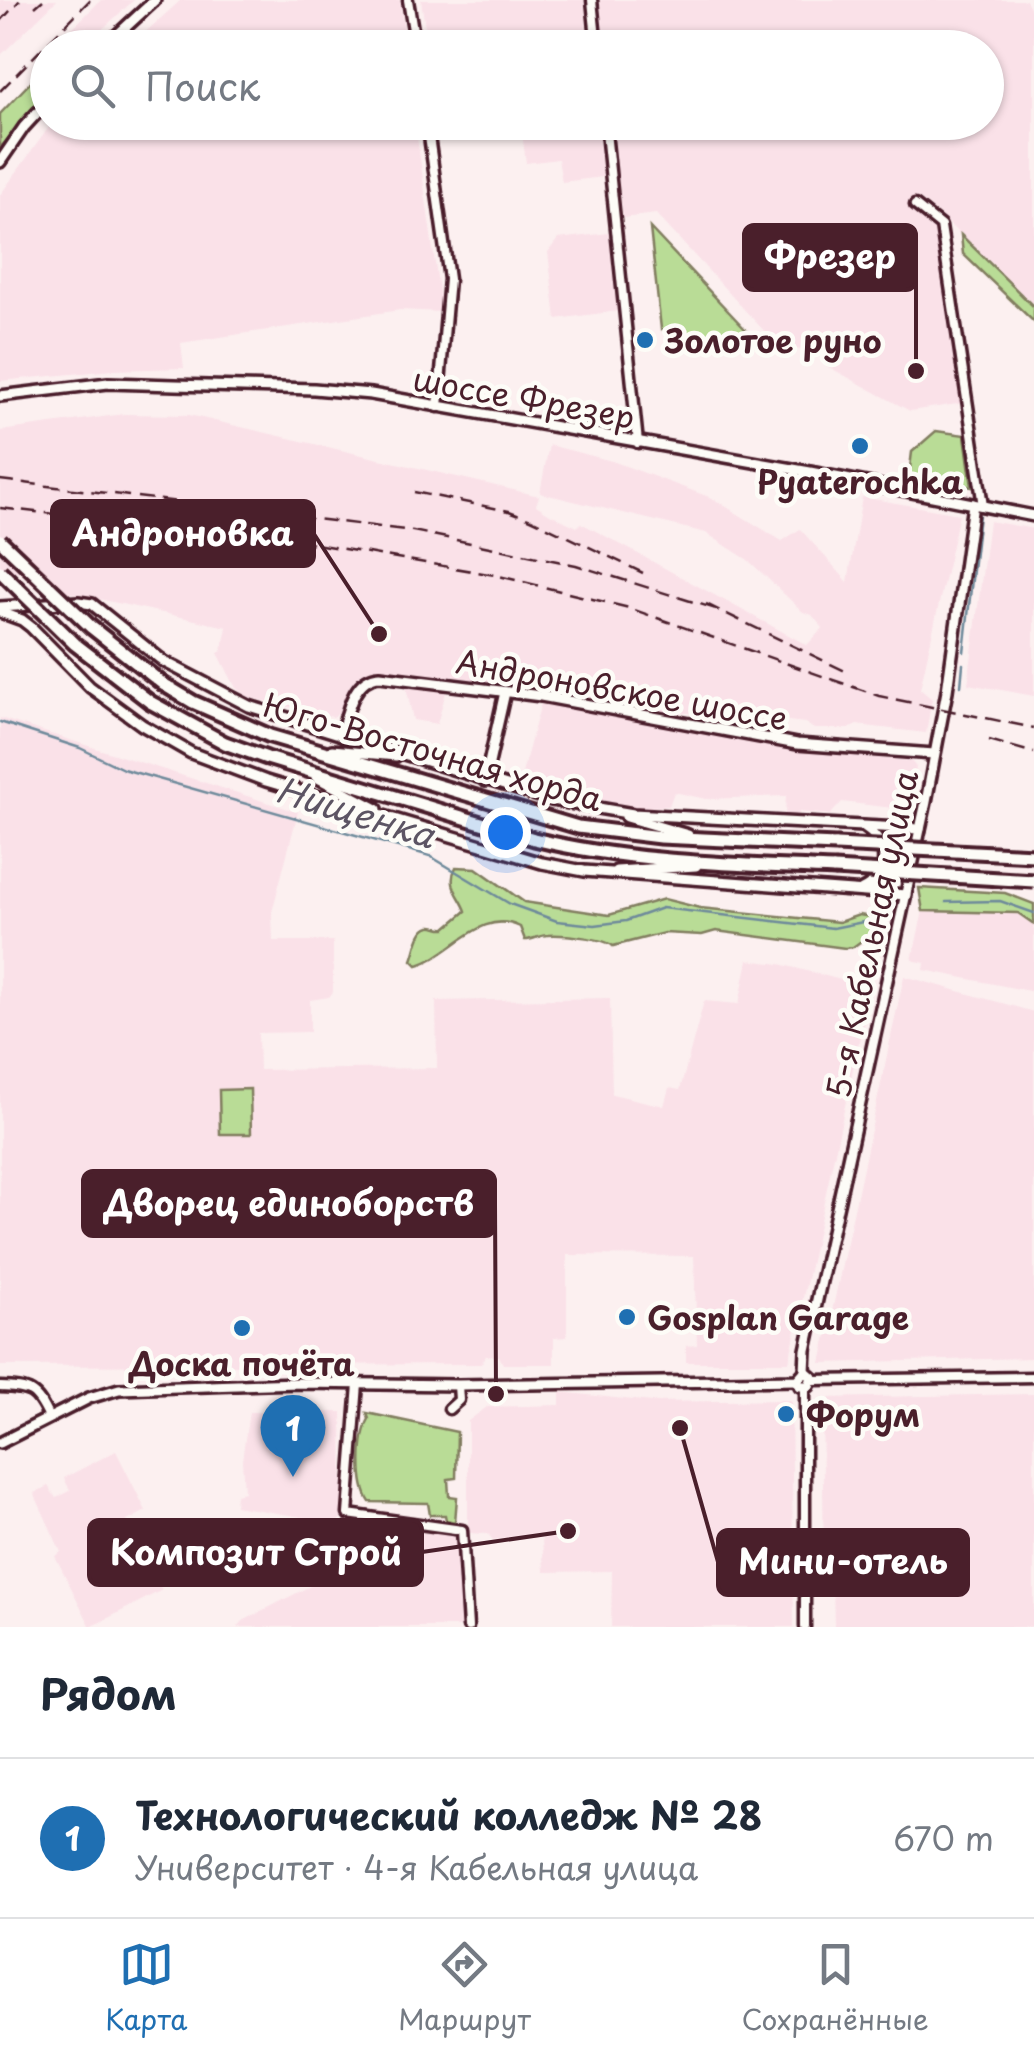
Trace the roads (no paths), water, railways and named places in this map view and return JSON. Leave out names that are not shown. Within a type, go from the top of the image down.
[{"type":"main road","name":"Юго-Восточная хорда","points":[[0,540],[91,628],[163,684],[231,720],[311,748],[578,827],[700,839],[1034,854]]},
{"type":"main road","name":"Юго-Восточная хорда","points":[[0,571],[75,644],[150,702],[225,742],[488,826],[576,850],[660,860],[1034,881]]},
{"type":"street","points":[[122,30],[155,0]]},
{"type":"street","points":[[408,0],[413,30]]},
{"type":"street","points":[[592,0],[596,30]]},
{"type":"street","points":[[0,162],[30,121]]},
{"type":"street","points":[[430,140],[450,279],[438,407]]},
{"type":"street","points":[[607,140],[638,443]]},
{"type":"street","points":[[915,205],[941,226],[978,506]]},
{"type":"street","name":"шоссе Фрезер","points":[[0,396],[108,383],[156,382],[371,394],[1034,516]]},
{"type":"street","name":"5-я Кабельная улица","points":[[805,1627],[806,1350],[920,829],[978,506]]},
{"type":"street","points":[[45,642],[41,617],[60,603]]},
{"type":"street","points":[[0,610],[60,603],[92,604],[163,661],[249,706],[485,781],[700,839]]},
{"type":"street","points":[[0,610],[22,620],[114,706],[191,753],[266,781],[542,862],[594,873],[906,896]]},
{"type":"street","name":"Андроновское шоссе","points":[[341,736],[360,683],[372,676],[541,696],[797,744],[934,754]]},
{"type":"street","points":[[485,781],[505,692]]},
{"type":"street","points":[[311,748],[413,758]]},
{"type":"street","points":[[296,767],[398,820]]},
{"type":"street","points":[[600,810],[920,829]]},
{"type":"street","points":[[850,892],[876,882],[885,860],[874,834],[854,826]]},
{"type":"street","points":[[594,873],[732,864]]},
{"type":"street","points":[[0,1443],[88,1398],[119,1390],[283,1383],[458,1385],[1034,1378]]},
{"type":"street","points":[[358,1384],[348,1514],[462,1530],[468,1627]]},
{"type":"street","points":[[449,1409],[459,1400],[458,1385]]},
{"type":"street","points":[[0,1388],[30,1390],[49,1418]]},
{"type":"waterway","points":[[964,652],[979,515]]},
{"type":"waterway","points":[[961,686],[963,664]]},
{"type":"waterway","name":"Нищенка","points":[[0,722],[80,748],[123,769],[430,856],[510,904],[557,921],[595,925],[626,921],[662,908],[833,928],[873,920]]},
{"type":"waterway","name":"Нищенка","points":[[946,902],[1000,901],[1034,913]]},
{"type":"railway","points":[[0,22],[20,0]]},
{"type":"railway","points":[[35,7],[43,0]]},
{"type":"railway","points":[[60,30],[90,0]]},
{"type":"railway","points":[[0,91],[30,61]]},
{"type":"railway","points":[[0,480],[413,531],[576,565],[719,610]]},
{"type":"railway","points":[[414,492],[509,511],[643,573]]},
{"type":"railway","points":[[0,508],[298,541],[495,575],[629,608],[879,696],[1034,728]]},
{"type":"railway","points":[[706,604],[845,671]]},
{"type":"railway","points":[[989,740],[1034,753]]},
{"type":"place","name":"Золотое руно","points":[[645,340]]},
{"type":"place","name":"Фрезер","points":[[916,371]]},
{"type":"place","name":"Pyaterochka","points":[[860,446]]},
{"type":"place","name":"Андроновка","points":[[379,634]]},
{"type":"place","name":"Gosplan Garage","points":[[627,1317]]},
{"type":"place","name":"Доска почёта","points":[[242,1328]]},
{"type":"place","name":"Дворец единоборств","points":[[496,1394]]},
{"type":"place","name":"Форум","points":[[786,1414]]},
{"type":"place","name":"Мини-отель","points":[[680,1428]]},
{"type":"place","name":"Технологический колледж № 28","points":[[293,1477]]},
{"type":"place","name":"Композит Строй","points":[[568,1531]]}]
